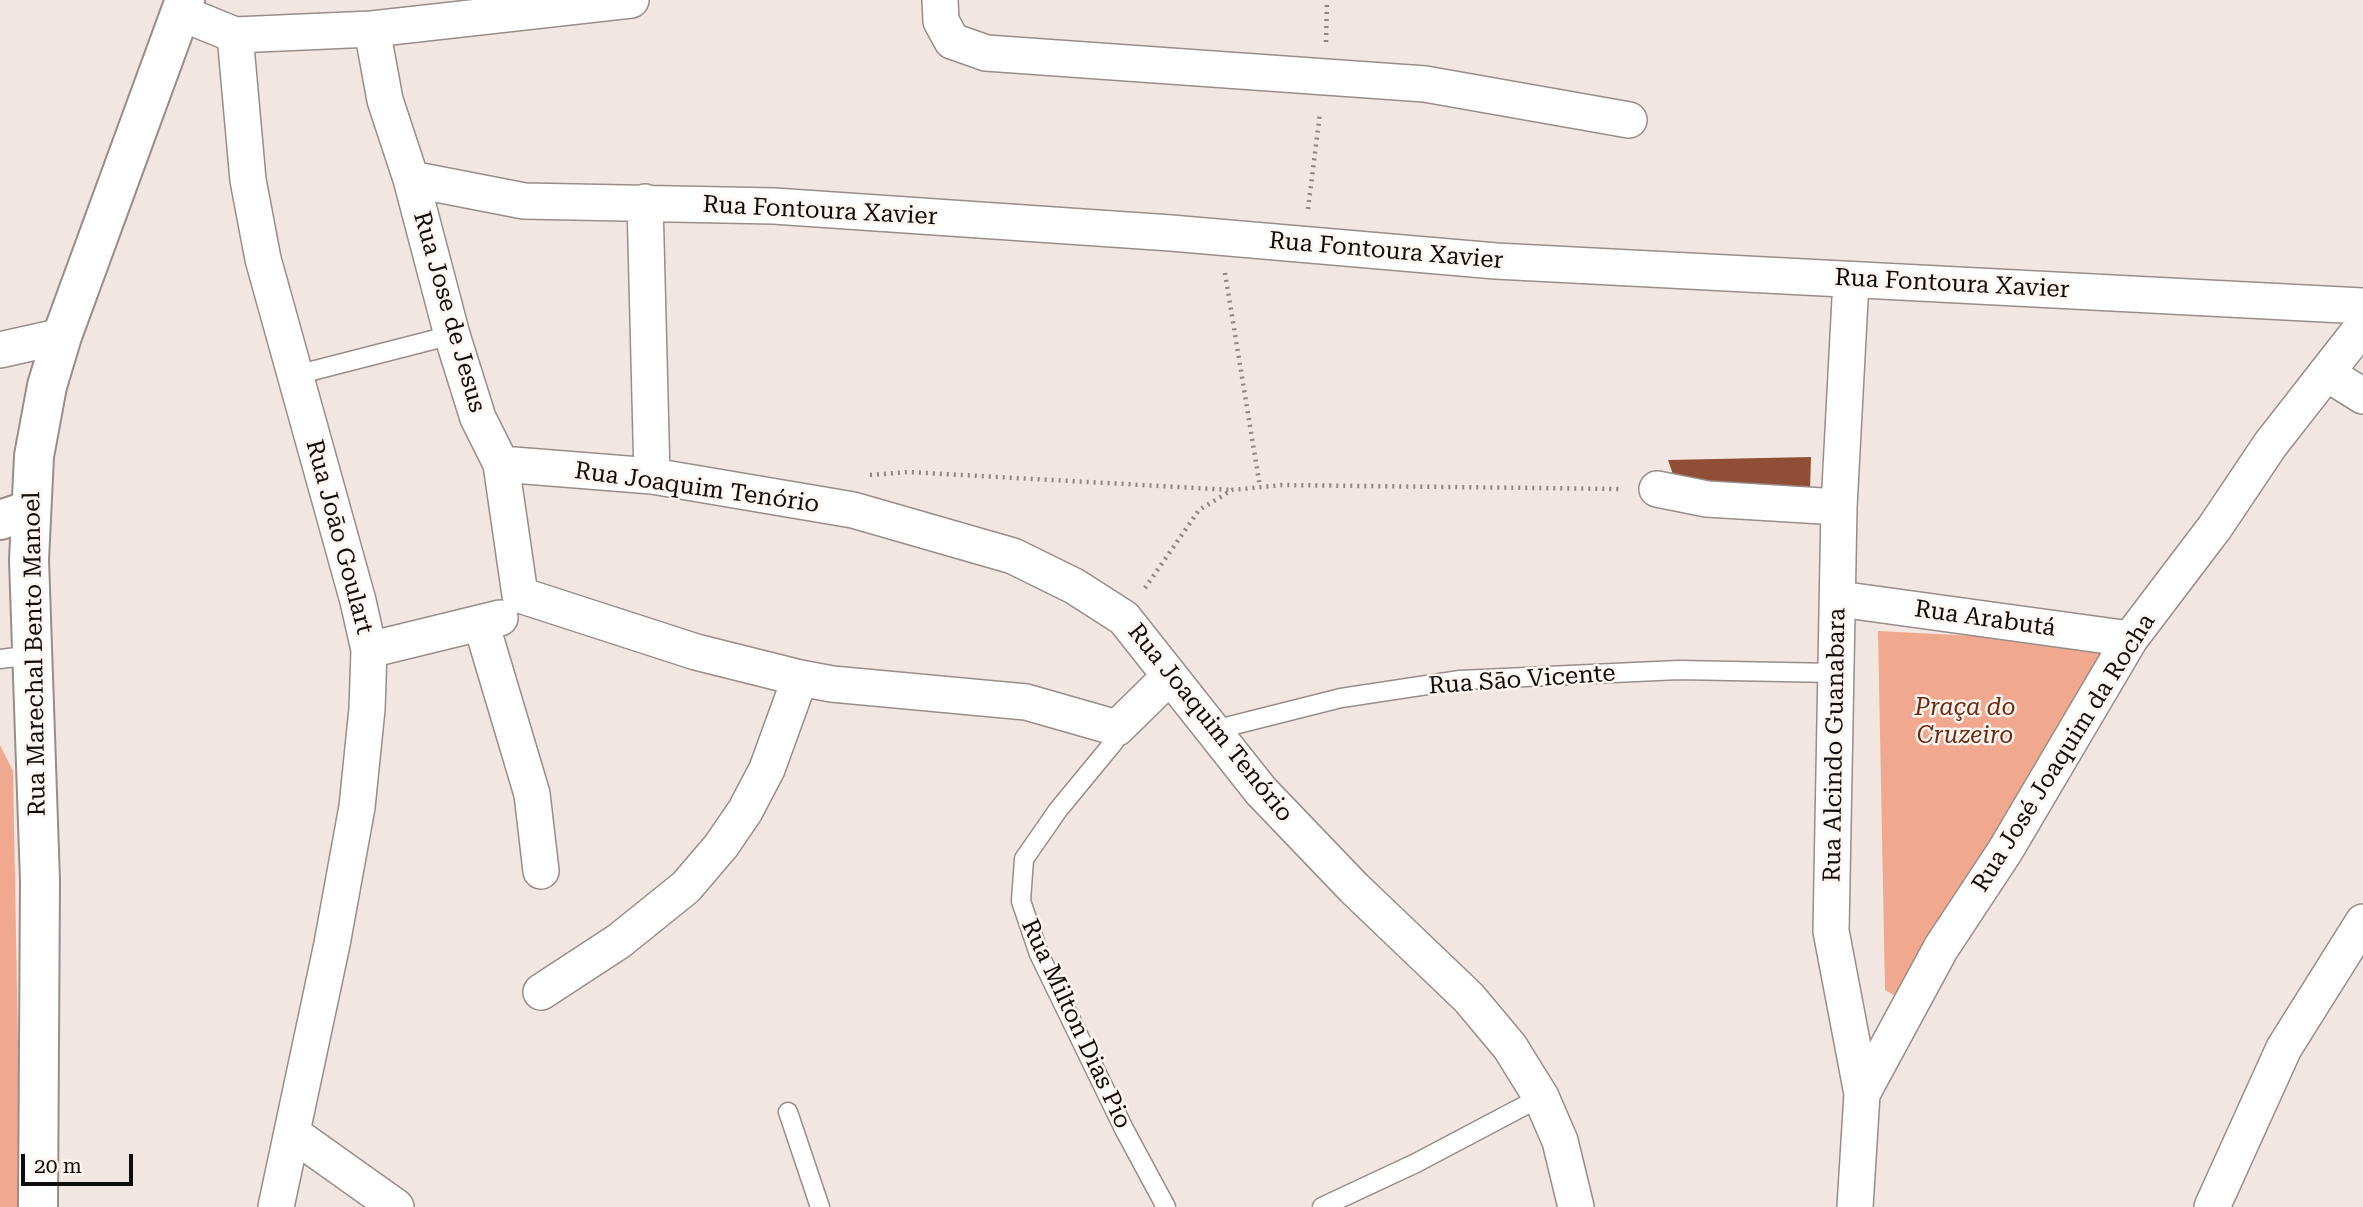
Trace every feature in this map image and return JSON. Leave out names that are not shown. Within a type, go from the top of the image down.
[{"type":"main road","name":"Rua Marechal Bento Manoel","points":[[38,1207],[40,881],[15,657],[15,515],[62,336],[183,6]]},
{"type":"street","points":[[183,6],[235,35],[372,29],[631,0]]},
{"type":"street","points":[[940,0],[941,21],[952,41],[986,53],[1425,84],[1629,120]]},
{"type":"street","name":"Rua Jose de Jesus","points":[[372,29],[386,100],[411,179],[452,335],[478,418],[501,464],[520,594]]},
{"type":"street","name":"Rua Joāo Goulart","points":[[235,35],[248,180],[263,259],[369,649],[367,709],[357,807],[332,944],[276,1207]]},
{"type":"street","name":"Rua Fontoura Xavier","points":[[411,179],[524,201],[774,206],[1219,237],[1496,261],[2363,306]]},
{"type":"street","points":[[645,202],[652,476]]},
{"type":"street","name":"Rua Alcindo Guanabara","points":[[1851,280],[1839,508],[1831,931],[1862,1094],[1856,1207]]},
{"type":"street","name":"Rua José Joaquim da Rocha","points":[[1862,1094],[1941,948],[2011,840],[2130,639],[2363,326]]},
{"type":"street","points":[[0,350],[62,336]]},
{"type":"street","points":[[2326,373],[2363,396]]},
{"type":"street","name":"Rua Joaquim Tenório","points":[[501,464],[652,476],[832,507],[935,531],[1013,556],[1074,586],[1124,618],[1271,801],[1354,888],[1469,998],[1510,1047],[1541,1097],[1560,1141],[1576,1207]]},
{"type":"street","points":[[1657,489],[1707,499],[1839,508]]},
{"type":"street","points":[[369,649],[498,621],[520,594],[696,652],[800,678],[832,684],[1026,702],[1117,728]]},
{"type":"street","name":"Rua Arabutá","points":[[1839,599],[2130,639]]},
{"type":"street","points":[[481,623],[532,794],[541,871]]},
{"type":"street","name":"Rua Milton Dias Pio","points":[[1117,728],[1170,676]]},
{"type":"street","points":[[541,992],[619,940],[685,887],[721,846],[745,811],[767,769],[800,678]]},
{"type":"street","points":[[2212,1207],[2284,1048],[2363,922]]},
{"type":"street","points":[[292,1133],[396,1207]]},
{"type":"lane","points":[[296,375],[452,335]]},
{"type":"lane","name":"Rua Sāo Vicente","points":[[1214,730],[1341,698],[1460,680],[1679,670],[1834,673]]},
{"type":"lane","name":"Rua Milton Dias Pio","points":[[1117,728],[1114,742],[1050,820],[1024,859],[1020,901],[1039,954],[1124,1129],[1167,1207]]},
{"type":"lane","points":[[1322,1207],[1416,1163],[1541,1097]]},
{"type":"lane","points":[[788,1112],[820,1207]]},
{"type":"path","points":[[1304,244],[1324,75]]},
{"type":"path","points":[[1219,237],[1260,487]]},
{"type":"path","points":[[832,507],[858,475],[908,472],[1233,490],[1260,487],[1657,489]]},
{"type":"path","points":[[1124,618],[1199,510],[1233,490]]},
{"type":"green space","name":"Praça do Cruzeiro","points":[[1878,631],[2112,643],[1897,997],[1885,990]]},
{"type":"green space","points":[[0,745],[13,771],[21,1207],[0,1207]]},
{"type":"building","points":[[1811,457],[1810,491],[1675,480],[1668,460]]}]
